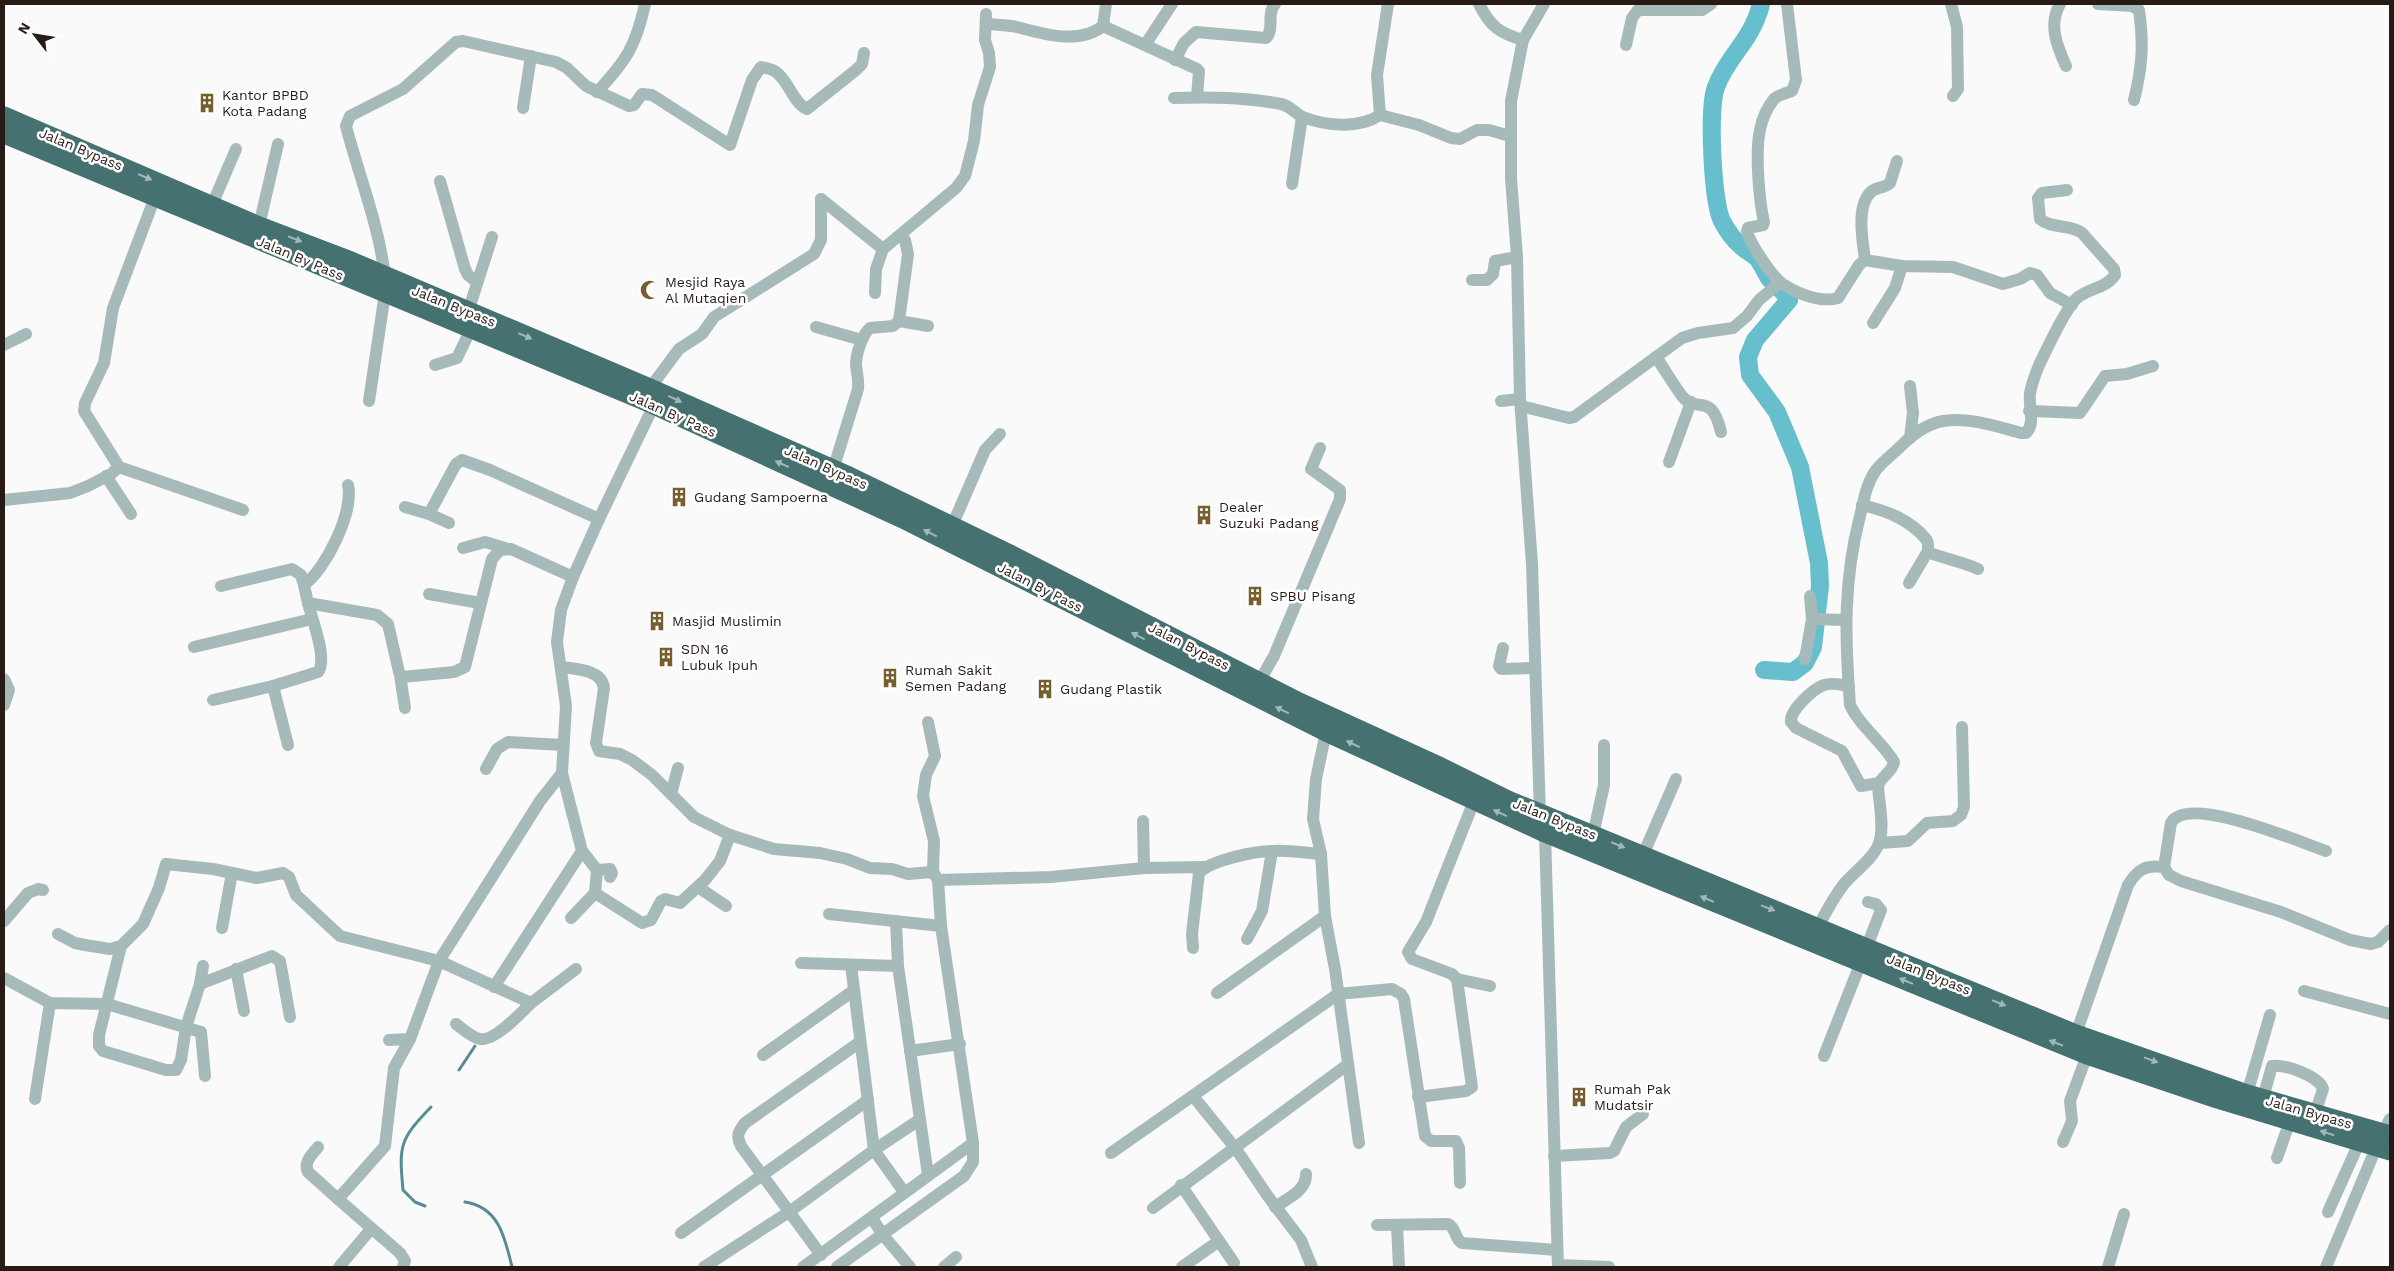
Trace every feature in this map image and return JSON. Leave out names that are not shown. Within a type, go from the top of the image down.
[{"type":"highway","name":"Jalan Bypass","points":[[4,116],[212,205],[385,285],[652,397],[833,470],[959,535],[1258,682],[1508,800],[1764,907],[1818,927],[1863,956]]},
{"type":"highway","name":"Jalan By Pass","points":[[4,134],[155,197],[385,285]]},
{"type":"highway","name":"Jalan By Pass","points":[[652,397],[853,495],[959,535],[1326,732]]},
{"type":"highway","name":"Jalan Bypass","points":[[1326,732],[1545,833],[1863,956]]},
{"type":"highway","points":[[1863,956],[1932,984],[2087,1055],[2290,1121],[2381,1138]]},
{"type":"highway","name":"Jalan Bypass","points":[[1932,984],[2381,1138]]},
{"type":"street","points":[[597,92],[621,66],[629,54],[639,32],[645,4]]},
{"type":"street","points":[[875,294],[876,269],[883,249],[956,188],[965,176],[974,141],[978,105],[990,67],[989,53],[985,40],[986,19],[1052,37],[1096,31],[1103,26],[1106,4]]},
{"type":"street","points":[[1145,45],[1172,4]]},
{"type":"street","points":[[1175,60],[1184,43],[1196,32],[1266,38],[1270,34],[1271,11],[1275,4]]},
{"type":"street","points":[[1380,115],[1377,75],[1388,4]]},
{"type":"street","points":[[1479,4],[1490,24],[1507,35],[1523,40]]},
{"type":"street","points":[[1544,4],[1523,40],[1510,101],[1510,136],[1517,257],[1521,403],[1532,564],[1540,814],[1545,833],[1557,1250],[1558,1266],[1609,1267]]},
{"type":"street","points":[[1626,45],[1632,18],[1638,10],[1702,10],[1711,4]]},
{"type":"street","points":[[1787,4],[1796,80],[1792,91],[1776,97],[1763,116],[1759,132],[1759,154],[1760,204],[1764,222],[1748,228],[1747,231],[1767,269],[1778,285],[1809,296],[1838,298],[1859,265],[1866,260],[1902,266],[1953,267],[2003,284],[2020,279],[2030,273],[2037,275],[2050,292],[2072,305]]},
{"type":"street","points":[[1951,4],[1957,27],[1958,56],[1958,89],[1953,96]]},
{"type":"street","points":[[2060,4],[2054,21],[2054,34],[2066,66]]},
{"type":"street","points":[[2098,4],[2132,6],[2139,10],[2143,46],[2142,68],[2134,100]]},
{"type":"street","points":[[1103,26],[1199,71],[1197,97]]},
{"type":"street","points":[[369,401],[385,285],[374,225],[346,126],[348,118],[403,89],[456,42],[463,42],[531,56],[564,66],[586,86],[631,106],[642,94],[652,95],[730,145],[752,80],[761,67],[777,72],[792,90],[798,103],[807,109],[862,64],[864,52]]},
{"type":"street","points":[[523,108],[531,56]]},
{"type":"street","points":[[1174,98],[1236,98],[1282,104],[1291,106],[1302,117],[1334,125],[1370,122],[1380,115],[1419,125],[1451,138],[1460,138],[1477,130],[1510,136]]},
{"type":"street","points":[[1292,184],[1302,117]]},
{"type":"street","points":[[259,226],[278,144]]},
{"type":"street","points":[[212,205],[236,149]]},
{"type":"street","points":[[1866,260],[1861,221],[1863,210],[1872,191],[1890,183],[1897,160]]},
{"type":"street","points":[[440,181],[465,269],[468,275],[478,282]]},
{"type":"street","points":[[1849,686],[1827,684],[1822,686],[1798,706],[1792,714],[1791,722],[1796,728],[1842,751],[1861,786],[1879,783],[1893,770],[1894,762],[1854,714],[1850,705],[1849,686],[1845,620],[1846,590],[1852,545],[1865,491],[1877,469],[1910,438],[1933,424],[1956,420],[1977,421],[2026,434],[2031,424],[2030,393],[2039,366],[2072,305],[2077,298],[2104,285],[2115,275],[2114,269],[2076,228],[2045,223],[2040,219],[2038,198],[2042,193],[2066,190]]},
{"type":"street","points":[[155,197],[113,308],[104,363],[86,403],[84,412],[119,466],[243,510]]},
{"type":"street","points":[[571,918],[595,893],[597,870],[582,851],[562,773],[566,706],[557,642],[558,624],[573,577],[652,397],[680,349],[702,334],[712,319],[814,254],[821,240],[821,200],[883,249]]},
{"type":"street","points":[[435,365],[457,358],[470,320],[478,282],[492,237]]},
{"type":"street","points":[[833,470],[858,389],[857,361],[862,340],[870,328],[893,326],[899,321],[908,254],[905,240]]},
{"type":"street","points":[[1472,280],[1487,280],[1492,274],[1495,261],[1517,257]]},
{"type":"street","points":[[1873,323],[1895,288],[1902,266]]},
{"type":"street","points":[[1502,402],[1521,403],[1568,418],[1574,417],[1682,338],[1698,333],[1733,328],[1743,321],[1759,300],[1778,285]]},
{"type":"street","points":[[899,321],[928,326]]},
{"type":"street","points":[[816,327],[862,340]]},
{"type":"street","points":[[4,345],[26,334]]},
{"type":"street","points":[[1656,357],[1683,397],[1713,410],[1717,415],[1721,432]]},
{"type":"street","points":[[2030,411],[2080,413],[2105,376],[2127,374],[2153,366]]},
{"type":"street","points":[[1910,386],[1913,413],[1910,438]]},
{"type":"street","points":[[1669,462],[1691,402]]},
{"type":"street","points":[[959,535],[985,450],[1000,434]]},
{"type":"street","points":[[1258,682],[1274,656],[1340,499],[1340,490],[1311,469],[1320,448]]},
{"type":"street","points":[[429,514],[456,464],[462,460],[490,470],[600,519]]},
{"type":"street","points":[[4,500],[82,490],[119,466]]},
{"type":"street","points":[[106,476],[131,514]]},
{"type":"street","points":[[304,585],[314,578],[333,549],[348,502],[348,485]]},
{"type":"street","points":[[1862,506],[1894,515],[1912,525],[1928,542],[1928,551],[1909,584]]},
{"type":"street","points":[[405,507],[450,523]]},
{"type":"street","points":[[463,548],[485,542],[512,549],[573,577]]},
{"type":"street","points":[[400,675],[406,678],[454,672],[465,667],[492,559],[500,550],[505,548]]},
{"type":"street","points":[[1928,551],[1978,569]]},
{"type":"street","points":[[213,700],[313,675],[321,668],[322,658],[301,575],[292,569],[221,586]]},
{"type":"street","points":[[429,594],[480,603]]},
{"type":"street","points":[[1805,659],[1816,619],[1810,596]]},
{"type":"street","points":[[308,603],[377,615],[384,619],[388,624],[400,675],[405,708]]},
{"type":"street","points":[[194,647],[312,619]]},
{"type":"street","points":[[1816,619],[1845,620]]},
{"type":"street","points":[[1503,648],[1499,666],[1501,669],[1534,668]]},
{"type":"street","points":[[561,667],[595,674],[602,680],[604,688],[596,744],[599,751],[620,754],[632,760],[652,775],[694,817],[730,835],[774,849],[820,853],[847,859],[870,868],[892,868],[908,874],[935,876],[1051,877],[1144,868],[1205,867]]},
{"type":"street","points":[[4,679],[9,690],[4,705]]},
{"type":"street","points":[[273,686],[288,745]]},
{"type":"street","points":[[844,1265],[964,1176],[973,1162],[973,1143],[960,1044],[941,926],[935,876],[934,842],[923,796],[926,775],[935,756],[928,722]]},
{"type":"street","points":[[1880,843],[1908,841],[1927,823],[1953,821],[1961,815],[1964,807],[1962,727]]},
{"type":"street","points":[[1326,732],[1313,798],[1313,819],[1321,854],[1325,916],[1359,1144]]},
{"type":"street","points":[[486,769],[497,749],[508,742],[563,745]]},
{"type":"street","points":[[1593,835],[1604,785],[1604,745]]},
{"type":"street","points":[[671,794],[678,768]]},
{"type":"street","points":[[338,1199],[384,1146],[386,1124],[391,1104],[391,1078],[398,1058],[410,1039],[439,961],[540,801],[562,773]]},
{"type":"street","points":[[1643,855],[1676,779]]},
{"type":"street","points":[[1818,927],[1832,900],[1880,843],[1879,783]]},
{"type":"street","points":[[1474,801],[1428,917],[1408,952],[1412,959],[1452,974],[1457,979],[1490,986]]},
{"type":"street","points":[[2326,852],[2224,817],[2206,813],[2183,813],[2174,817],[2171,823],[2164,867],[2169,874],[2181,881],[2281,912],[2350,940],[2371,944],[2378,942],[2390,930]]},
{"type":"street","points":[[1143,821],[1144,868]]},
{"type":"street","points":[[595,893],[642,923],[651,920],[661,901],[665,899],[680,903],[715,870],[730,835]]},
{"type":"street","points":[[1193,948],[1192,934],[1199,873],[1205,867],[1219,861],[1272,850],[1321,854]]},
{"type":"street","points":[[1247,939],[1262,911],[1272,850]]},
{"type":"street","points":[[494,987],[582,851]]},
{"type":"street","points":[[58,934],[80,944],[110,950],[121,946],[143,924],[159,888],[165,865],[257,878],[283,873],[289,877],[296,895],[340,936],[439,961],[531,1003]]},
{"type":"street","points":[[2076,1034],[2128,885],[2140,869],[2152,866],[2164,867]]},
{"type":"street","points":[[597,870],[610,869],[612,873],[610,877]]},
{"type":"street","points":[[222,928],[232,873]]},
{"type":"street","points":[[698,887],[726,906]]},
{"type":"street","points":[[4,921],[28,893],[38,889],[43,890]]},
{"type":"street","points":[[1824,1056],[1881,910],[1876,904],[1868,902]]},
{"type":"street","points":[[829,914],[941,926]]},
{"type":"street","points":[[1217,993],[1325,916]]},
{"type":"street","points":[[896,921],[898,966],[928,1175]]},
{"type":"street","points":[[121,946],[98,1043],[100,1048],[107,1052],[166,1070],[176,1070],[181,1060],[186,1027],[200,984],[203,966]]},
{"type":"street","points":[[200,984],[272,956],[278,958],[290,1017]]},
{"type":"street","points":[[801,963],[898,966]]},
{"type":"street","points":[[851,965],[874,1150],[904,1192]]},
{"type":"street","points":[[236,969],[244,1011]]},
{"type":"street","points":[[456,1024],[467,1033],[480,1039],[488,1038],[502,1030],[531,1003],[576,969]]},
{"type":"street","points":[[4,978],[50,1003],[107,1004],[186,1027],[202,1034],[205,1076]]},
{"type":"street","points":[[1418,1097],[1466,1092],[1472,1087],[1457,979]]},
{"type":"street","points":[[1111,1153],[1338,994],[1392,989],[1402,994],[1404,999],[1425,1136],[1431,1141],[1453,1140],[1458,1144],[1460,1183]]},
{"type":"street","points":[[763,1055],[853,991]]},
{"type":"street","points":[[2304,991],[2390,1014]]},
{"type":"street","points":[[35,1099],[50,1003]]},
{"type":"street","points":[[2255,1096],[2270,1015]]},
{"type":"street","points":[[389,1040],[410,1039]]},
{"type":"street","points":[[820,1255],[741,1146],[738,1138],[739,1131],[745,1123],[860,1042]]},
{"type":"street","points":[[910,1051],[960,1044]]},
{"type":"street","points":[[2063,1142],[2072,1121],[2070,1101],[2087,1055]]},
{"type":"street","points":[[1153,1208],[1181,1186],[1236,1149],[1347,1065]]},
{"type":"street","points":[[2255,1096],[2272,1066],[2308,1075],[2319,1081],[2323,1089],[2315,1114]]},
{"type":"street","points":[[1193,1096],[1236,1149],[1275,1207],[1301,1240],[1312,1267]]},
{"type":"street","points":[[681,1233],[868,1100]]},
{"type":"street","points":[[1554,1156],[1610,1154],[1614,1151],[1626,1127],[1643,1114]]},
{"type":"street","points":[[704,1267],[789,1212],[874,1150],[919,1120]]},
{"type":"street","points":[[2277,1158],[2290,1121]]},
{"type":"street","points":[[2328,1212],[2381,1138]]},
{"type":"street","points":[[2326,1267],[2381,1138]]},
{"type":"street","points":[[803,1267],[973,1143]]},
{"type":"street","points":[[318,1147],[308,1161],[306,1168],[308,1172],[400,1253],[405,1261],[402,1267]]},
{"type":"street","points":[[1275,1207],[1292,1196],[1303,1185],[1306,1174]]},
{"type":"street","points":[[1181,1186],[1234,1263]]},
{"type":"street","points":[[2110,1267],[2124,1214]]},
{"type":"street","points":[[872,1218],[883,1235],[910,1267]]},
{"type":"street","points":[[1377,1225],[1448,1224],[1453,1227],[1458,1240],[1462,1243],[1557,1250]]},
{"type":"street","points":[[1397,1226],[1399,1267]]},
{"type":"street","points":[[339,1267],[371,1229]]},
{"type":"street","points":[[1182,1267],[1219,1241]]},
{"type":"street","points":[[944,1267],[956,1257]]},
{"type":"waterway","points":[[1761,4],[1752,28],[1727,66],[1716,87],[1712,114],[1712,156],[1716,197],[1719,213],[1730,234],[1743,248],[1757,258],[1769,278],[1789,300],[1755,340],[1748,357],[1750,375],[1777,412],[1800,467],[1819,563],[1820,586],[1813,647],[1805,663],[1793,672],[1764,670]]},
{"type":"waterway","points":[[459,1070],[475,1046]]},
{"type":"waterway","points":[[425,1206],[415,1202],[403,1190],[401,1163],[407,1136],[431,1107]]},
{"type":"waterway","points":[[465,1202],[486,1210],[493,1217],[503,1235],[512,1267]]},
{"type":"place","name":"Kantor BPBD Kota Padang","points":[[207,103]]},
{"type":"place","name":"Mesjid Raya Al Mutaqien","points":[[650,290]]},
{"type":"place","name":"Gudang Sampoerna","points":[[679,497]]},
{"type":"place","name":"Dealer Suzuki Padang","points":[[1204,515]]},
{"type":"place","name":"SPBU Pisang","points":[[1255,596]]},
{"type":"place","name":"Masjid Muslimin","points":[[657,621]]},
{"type":"place","name":"SDN 16 Lubuk Ipuh","points":[[666,657]]},
{"type":"place","name":"Rumah Sakit Semen Padang","points":[[890,678]]},
{"type":"place","name":"Gudang Plastik","points":[[1045,689]]},
{"type":"place","name":"Rumah Pak Mudatsir","points":[[1579,1097]]}]
